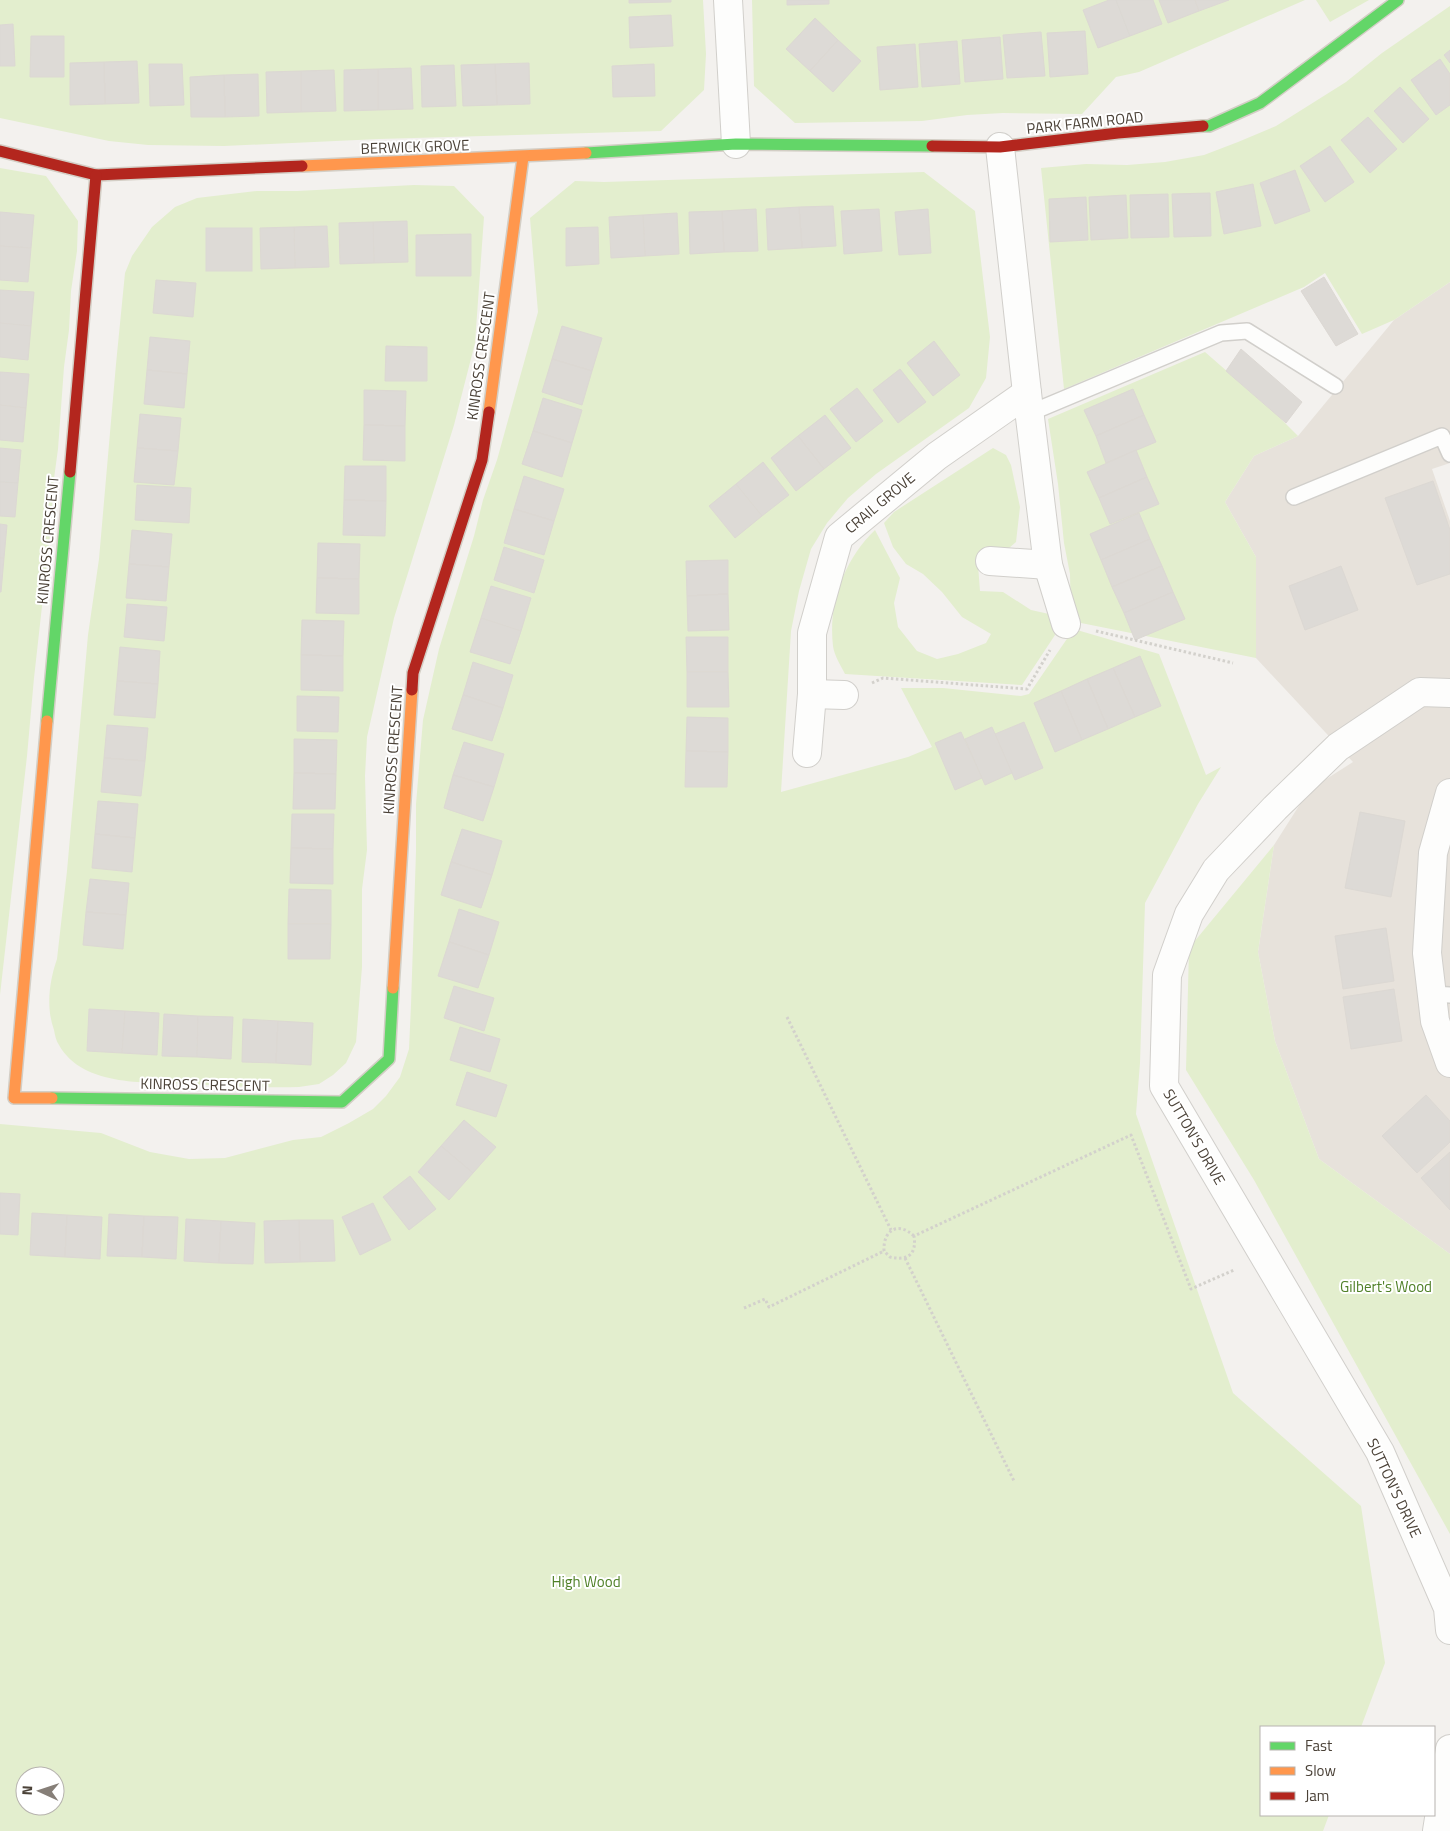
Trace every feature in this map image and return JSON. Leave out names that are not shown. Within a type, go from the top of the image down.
[{"type":"street","points":[[728,0],[736,144]]},
{"type":"street","name":"PARK FARM ROAD","points":[[736,144],[1000,147],[1118,133],[1209,126],[1260,103],[1398,0]]},
{"type":"street","name":"BERWICK GROVE","points":[[0,151],[96,175],[524,157],[736,144]]},
{"type":"street","points":[[1000,147],[1048,565],[1066,624]]},
{"type":"street","name":"KINROSS CRESCENT","points":[[96,175],[7,1099],[342,1102],[389,1059],[413,673],[482,460],[524,157]]},
{"type":"street","name":"CRAIL GROVE","points":[[807,753],[812,694],[812,633],[840,537],[936,456],[1028,403]]},
{"type":"street","points":[[990,561],[1048,565]]},
{"type":"street","name":"SUTTON'S DRIVE","points":[[1450,693],[1420,692],[1338,747],[1275,808],[1216,870],[1189,914],[1167,975],[1164,1086],[1380,1452],[1448,1608],[1450,1630]]},
{"type":"street","points":[[812,694],[844,695]]},
{"type":"street","points":[[1450,793],[1443,842],[1433,853],[1427,953],[1441,994],[1435,1021],[1450,1063]]},
{"type":"street","points":[[1437,1831],[1450,1749]]},
{"type":"lane","points":[[1028,403],[1221,333],[1247,331],[1335,386]]},
{"type":"lane","points":[[1294,497],[1442,436],[1450,454]]},
{"type":"path","points":[[844,695],[883,678],[1026,689],[1066,624],[1233,663]]},
{"type":"path","points":[[787,1017],[891,1230]]},
{"type":"path","points":[[914,1236],[1131,1135],[1191,1290],[1265,1256]]},
{"type":"path","points":[[891,1230],[904,1230],[914,1236],[915,1244],[909,1256],[905,1258],[890,1257],[884,1250],[886,1234],[891,1230]]},
{"type":"path","points":[[744,1308],[765,1299],[768,1308],[884,1250]]},
{"type":"path","points":[[905,1258],[1014,1481]]},
{"type":"shaded area","points":[[1450,282],[1450,463],[1432,469],[1450,521],[1450,1254],[1319,1159],[1275,1041],[1258,952],[1274,845],[1309,790],[1353,762],[1256,658],[1256,557],[1225,502],[1254,456],[1298,436],[1394,320]]},
{"type":"green space","points":[[0,0],[703,0],[706,54],[704,90],[661,131],[379,139],[224,146],[148,145],[109,141],[0,118]]},
{"type":"green space","points":[[752,0],[1305,0],[1139,72],[1116,77],[1082,114],[1003,113],[967,115],[922,121],[795,123],[754,86]]},
{"type":"green space","points":[[1316,0],[1369,0],[1330,22]]},
{"type":"green space","points":[[1450,6],[1450,282],[1394,320],[1362,334],[1325,273],[1304,287],[1064,389],[1041,168],[1086,164],[1127,165],[1165,162],[1204,155],[1238,142],[1276,126],[1346,82],[1382,53]]},
{"type":"green space","points":[[0,168],[46,176],[78,221],[77,251],[71,291],[51,525],[0,995]]},
{"type":"green space","name":"High Wood","points":[[924,172],[975,211],[990,337],[986,378],[969,408],[876,474],[848,498],[827,523],[811,549],[799,591],[791,631],[781,792],[908,757],[932,747],[901,688],[943,688],[1021,696],[1029,694],[1071,633],[1077,630],[1159,654],[1206,775],[1221,767],[1198,804],[1145,903],[1140,1063],[1136,1114],[1233,1393],[1361,1506],[1385,1663],[1361,1726],[1260,1726],[1260,1816],[1329,1816],[1323,1831],[0,1831],[0,1124],[101,1133],[150,1152],[189,1159],[225,1158],[293,1140],[321,1137],[373,1109],[386,1096],[400,1077],[409,1049],[416,804],[423,720],[439,649],[474,536],[483,500],[497,460],[538,312],[530,218],[575,181],[604,182]]},
{"type":"green space","points":[[414,185],[454,186],[484,217],[475,343],[454,425],[394,618],[367,737],[365,776],[367,850],[362,889],[362,967],[356,1042],[346,1063],[333,1075],[319,1084],[299,1087],[246,1087],[138,1082],[101,1076],[84,1069],[70,1059],[58,1043],[49,1004],[52,977],[57,959],[67,871],[88,635],[99,559],[125,273],[132,256],[152,227],[175,207],[197,198],[257,191],[297,191]]},
{"type":"green space","points":[[1205,352],[1276,414],[1298,436],[1254,456],[1225,502],[1256,557],[1256,658],[1071,621],[1070,574],[1064,543],[1058,484],[1048,419]]},
{"type":"green space","points":[[993,448],[1006,455],[1011,465],[1020,507],[1016,542],[994,561],[978,565],[980,591],[1003,592],[1031,610],[1049,614],[1055,635],[1022,685],[845,674],[836,657],[833,646],[833,614],[836,598],[840,583],[855,555],[875,530],[900,578],[894,603],[898,627],[917,651],[937,659],[958,654],[986,643],[991,634],[962,617],[942,592],[923,574],[906,564],[893,547],[884,523],[894,512]]},
{"type":"green space","name":"Gilbert's Wood","points":[[1274,845],[1258,952],[1275,1041],[1319,1159],[1450,1254],[1450,1534],[1254,1180],[1186,1070],[1189,948]]},
{"type":"building","points":[[629,0],[671,0],[671,2],[629,3]]},
{"type":"building","points":[[787,0],[829,0],[829,4],[787,5]]},
{"type":"building","points":[[1109,0],[1116,0],[1130,36],[1098,48],[1083,10]]},
{"type":"building","points":[[1116,0],[1153,0],[1162,24],[1130,36]]},
{"type":"building","points":[[1159,0],[1195,0],[1199,11],[1168,23]]},
{"type":"building","points":[[1195,0],[1229,0],[1199,11]]},
{"type":"building","points":[[671,15],[673,46],[630,48],[629,17]]},
{"type":"building","points":[[815,18],[838,40],[810,71],[786,49]]},
{"type":"building","points":[[13,24],[15,66],[0,66],[0,25]]},
{"type":"building","points":[[1085,31],[1088,74],[1050,77],[1047,33]]},
{"type":"building","points":[[1041,32],[1045,76],[1007,78],[1003,35]]},
{"type":"building","points":[[31,36],[64,36],[64,77],[30,77]]},
{"type":"building","points":[[1000,37],[1003,79],[965,82],[962,40]]},
{"type":"building","points":[[838,40],[861,61],[833,92],[810,71]]},
{"type":"building","points":[[957,41],[960,84],[922,87],[919,44]]},
{"type":"building","points":[[915,44],[918,87],[880,90],[877,47]]},
{"type":"building","points":[[1450,50],[1450,63],[1444,55]]},
{"type":"building","points":[[1440,59],[1450,74],[1450,105],[1436,115],[1411,80]]},
{"type":"building","points":[[137,61],[139,103],[105,104],[104,62]]},
{"type":"building","points":[[104,62],[105,104],[70,105],[70,63]]},
{"type":"building","points":[[529,63],[530,104],[497,105],[495,64]]},
{"type":"building","points":[[149,64],[182,64],[184,105],[150,106]]},
{"type":"building","points":[[495,64],[497,105],[463,106],[461,65]]},
{"type":"building","points":[[654,64],[655,96],[613,97],[612,66]]},
{"type":"building","points":[[454,65],[456,106],[422,107],[421,66]]},
{"type":"building","points":[[411,68],[413,109],[378,110],[378,69]]},
{"type":"building","points":[[378,69],[378,110],[344,111],[344,70]]},
{"type":"building","points":[[334,70],[336,111],[301,112],[301,71]]},
{"type":"building","points":[[301,71],[301,112],[267,113],[266,72]]},
{"type":"building","points":[[258,74],[259,116],[225,117],[224,75]]},
{"type":"building","points":[[224,75],[225,117],[191,117],[190,77]]},
{"type":"building","points":[[1400,87],[1429,119],[1403,143],[1374,111]]},
{"type":"building","points":[[1368,117],[1397,149],[1370,173],[1341,140]]},
{"type":"building","points":[[1330,146],[1354,182],[1325,202],[1300,166]]},
{"type":"building","points":[[1295,170],[1310,211],[1275,224],[1260,183]]},
{"type":"building","points":[[1253,184],[1261,226],[1224,234],[1216,192]]},
{"type":"building","points":[[1210,193],[1211,236],[1174,237],[1172,194]]},
{"type":"building","points":[[1168,194],[1169,237],[1131,238],[1130,195]]},
{"type":"building","points":[[1126,195],[1128,238],[1091,240],[1089,197]]},
{"type":"building","points":[[1086,197],[1088,240],[1050,242],[1049,199]]},
{"type":"building","points":[[833,206],[836,246],[802,248],[799,207]]},
{"type":"building","points":[[799,207],[802,248],[768,250],[766,209]]},
{"type":"building","points":[[756,209],[758,251],[724,252],[722,211]]},
{"type":"building","points":[[879,209],[882,251],[844,254],[841,211]]},
{"type":"building","points":[[928,209],[931,253],[899,255],[895,212]]},
{"type":"building","points":[[722,211],[724,252],[690,254],[689,212]]},
{"type":"building","points":[[0,212],[34,215],[31,248],[0,246]]},
{"type":"building","points":[[677,213],[679,254],[645,256],[643,215]]},
{"type":"building","points":[[643,215],[645,256],[611,258],[609,217]]},
{"type":"building","points":[[407,221],[408,262],[374,263],[373,222]]},
{"type":"building","points":[[373,222],[374,263],[340,264],[339,223]]},
{"type":"building","points":[[327,226],[329,267],[295,268],[294,227]]},
{"type":"building","points":[[294,227],[295,268],[261,269],[260,228]]},
{"type":"building","points":[[598,227],[599,264],[566,266],[566,228]]},
{"type":"building","points":[[206,228],[252,228],[252,271],[206,271]]},
{"type":"building","points":[[471,234],[471,276],[416,276],[416,235]]},
{"type":"building","points":[[0,246],[31,248],[28,282],[0,280]]},
{"type":"building","points":[[1324,277],[1358,334],[1336,346],[1301,291]]},
{"type":"building","points":[[156,280],[196,283],[193,317],[153,313]]},
{"type":"building","points":[[0,290],[34,292],[31,326],[0,323]]},
{"type":"building","points":[[0,323],[31,326],[28,360],[0,357]]},
{"type":"building","points":[[562,326],[602,338],[592,371],[552,359]]},
{"type":"building","points":[[150,337],[190,341],[187,374],[147,370]]},
{"type":"building","points":[[934,341],[960,375],[933,396],[907,363]]},
{"type":"building","points":[[386,346],[427,347],[427,381],[385,381]]},
{"type":"building","points":[[1241,349],[1302,402],[1286,423],[1226,371]]},
{"type":"building","points":[[552,359],[592,371],[582,405],[542,392]]},
{"type":"building","points":[[900,369],[926,402],[898,423],[873,390]]},
{"type":"building","points":[[147,370],[187,374],[184,408],[144,404]]},
{"type":"building","points":[[0,372],[29,374],[26,408],[0,405]]},
{"type":"building","points":[[857,388],[883,421],[856,442],[830,409]]},
{"type":"building","points":[[1133,389],[1144,415],[1096,436],[1084,410]]},
{"type":"building","points":[[364,390],[406,391],[405,426],[364,425]]},
{"type":"building","points":[[543,398],[582,410],[572,443],[533,431]]},
{"type":"building","points":[[0,405],[26,408],[23,442],[0,440]]},
{"type":"building","points":[[140,414],[181,418],[178,451],[137,448]]},
{"type":"building","points":[[825,415],[851,448],[824,469],[798,436]]},
{"type":"building","points":[[1144,415],[1156,442],[1106,463],[1096,436]]},
{"type":"building","points":[[364,425],[405,426],[405,461],[363,460]]},
{"type":"building","points":[[533,431],[572,443],[562,477],[522,464]]},
{"type":"building","points":[[798,436],[824,469],[796,491],[771,458]]},
{"type":"building","points":[[0,448],[21,450],[18,483],[0,482]]},
{"type":"building","points":[[137,448],[178,451],[174,485],[134,482]]},
{"type":"building","points":[[1136,450],[1147,477],[1099,498],[1087,472]]},
{"type":"building","points":[[763,462],[789,495],[762,516],[736,484]]},
{"type":"building","points":[[345,466],[386,466],[386,501],[344,500]]},
{"type":"building","points":[[524,476],[564,489],[554,521],[514,509]]},
{"type":"building","points":[[1147,477],[1159,504],[1110,524],[1099,498]]},
{"type":"building","points":[[1433,481],[1450,530],[1450,574],[1417,585],[1385,498]]},
{"type":"building","points":[[0,482],[18,483],[15,517],[0,516]]},
{"type":"building","points":[[736,484],[762,516],[735,538],[709,506]]},
{"type":"building","points":[[137,485],[191,488],[189,523],[135,520]]},
{"type":"building","points":[[344,500],[386,501],[385,536],[343,535]]},
{"type":"building","points":[[514,509],[554,521],[544,555],[504,543]]},
{"type":"building","points":[[1139,513],[1150,539],[1101,560],[1090,534]]},
{"type":"building","points":[[0,524],[7,525],[4,558],[0,558]]},
{"type":"building","points":[[132,530],[172,534],[169,567],[129,564]]},
{"type":"building","points":[[1150,539],[1162,566],[1112,587],[1101,560]]},
{"type":"building","points":[[318,543],[360,544],[359,579],[317,578]]},
{"type":"building","points":[[504,547],[544,560],[534,593],[494,580]]},
{"type":"building","points":[[0,558],[4,558],[1,592],[0,592]]},
{"type":"building","points":[[728,560],[728,594],[687,596],[686,561]]},
{"type":"building","points":[[129,564],[169,567],[166,601],[126,598]]},
{"type":"building","points":[[1162,566],[1173,592],[1124,613],[1112,587]]},
{"type":"building","points":[[1341,566],[1358,610],[1305,630],[1289,586]]},
{"type":"building","points":[[317,578],[359,579],[359,614],[316,613]]},
{"type":"building","points":[[491,586],[531,598],[521,631],[481,618]]},
{"type":"building","points":[[1173,592],[1185,619],[1135,640],[1124,613]]},
{"type":"building","points":[[728,594],[729,630],[688,631],[687,596]]},
{"type":"building","points":[[127,604],[167,607],[164,641],[124,637]]},
{"type":"building","points":[[481,618],[521,631],[510,664],[470,652]]},
{"type":"building","points":[[302,620],[344,621],[343,656],[301,655]]},
{"type":"building","points":[[686,637],[728,637],[728,672],[687,672]]},
{"type":"building","points":[[120,647],[160,651],[158,684],[117,681]]},
{"type":"building","points":[[301,655],[343,656],[343,691],[301,690]]},
{"type":"building","points":[[1140,656],[1161,706],[1135,717],[1113,668]]},
{"type":"building","points":[[473,662],[513,675],[503,708],[463,695]]},
{"type":"building","points":[[1113,668],[1135,717],[1108,729],[1087,679]]},
{"type":"building","points":[[687,672],[728,672],[729,707],[687,707]]},
{"type":"building","points":[[1087,679],[1108,729],[1082,740],[1061,691]]},
{"type":"building","points":[[117,681],[158,684],[155,718],[114,715]]},
{"type":"building","points":[[1061,691],[1082,740],[1055,752],[1034,703]]},
{"type":"building","points":[[463,695],[503,708],[492,741],[452,729]]},
{"type":"building","points":[[297,696],[339,697],[338,732],[297,731]]},
{"type":"building","points":[[687,717],[728,718],[728,752],[686,751]]},
{"type":"building","points":[[1024,722],[1043,768],[1015,780],[995,734]]},
{"type":"building","points":[[107,725],[148,728],[145,761],[104,758]]},
{"type":"building","points":[[992,727],[1012,773],[985,785],[965,739]]},
{"type":"building","points":[[961,732],[982,778],[955,790],[935,743]]},
{"type":"building","points":[[294,739],[337,740],[336,774],[294,773]]},
{"type":"building","points":[[464,742],[504,754],[494,787],[453,775]]},
{"type":"building","points":[[686,751],[728,752],[727,787],[685,787]]},
{"type":"building","points":[[104,758],[145,761],[141,796],[101,792]]},
{"type":"building","points":[[294,773],[336,774],[335,809],[293,809]]},
{"type":"building","points":[[453,775],[494,787],[483,821],[444,808]]},
{"type":"building","points":[[98,801],[138,804],[135,838],[95,834]]},
{"type":"building","points":[[1360,812],[1405,821],[1391,897],[1345,888]]},
{"type":"building","points":[[292,814],[334,814],[333,849],[291,848]]},
{"type":"building","points":[[462,829],[502,841],[492,875],[451,862]]},
{"type":"building","points":[[95,834],[135,838],[132,872],[92,868]]},
{"type":"building","points":[[291,848],[333,849],[333,884],[290,883]]},
{"type":"building","points":[[451,862],[492,875],[481,908],[441,895]]},
{"type":"building","points":[[90,879],[129,883],[126,915],[86,912]]},
{"type":"building","points":[[289,889],[331,890],[331,924],[288,924]]},
{"type":"building","points":[[459,909],[499,922],[489,955],[449,942]]},
{"type":"building","points":[[86,912],[126,915],[123,949],[83,945]]},
{"type":"building","points":[[288,924],[331,924],[330,959],[288,959]]},
{"type":"building","points":[[1386,928],[1394,981],[1343,989],[1335,936]]},
{"type":"building","points":[[449,942],[489,955],[478,988],[438,976]]},
{"type":"building","points":[[454,986],[494,998],[484,1031],[444,1018]]},
{"type":"building","points":[[1394,989],[1402,1041],[1351,1049],[1343,997]]},
{"type":"building","points":[[89,1009],[125,1011],[122,1053],[87,1051]]},
{"type":"building","points":[[125,1011],[159,1013],[157,1055],[122,1053]]},
{"type":"building","points":[[164,1014],[198,1016],[197,1057],[162,1056]]},
{"type":"building","points":[[198,1016],[233,1017],[231,1059],[197,1057]]},
{"type":"building","points":[[243,1019],[278,1021],[276,1063],[242,1062]]},
{"type":"building","points":[[278,1021],[313,1023],[311,1065],[276,1063]]},
{"type":"building","points":[[460,1027],[500,1039],[490,1072],[450,1060]]},
{"type":"building","points":[[467,1072],[507,1085],[496,1117],[456,1105]]},
{"type":"building","points":[[1426,1095],[1450,1121],[1450,1142],[1417,1173],[1382,1136]]},
{"type":"building","points":[[464,1120],[496,1147],[473,1173],[441,1146]]},
{"type":"building","points":[[441,1146],[473,1173],[449,1200],[418,1172]]},
{"type":"building","points":[[1450,1152],[1450,1210],[1421,1178]]},
{"type":"building","points":[[410,1176],[436,1209],[409,1230],[383,1197]]},
{"type":"building","points":[[0,1193],[20,1194],[18,1235],[0,1234]]},
{"type":"building","points":[[373,1203],[391,1240],[360,1255],[342,1217]]},
{"type":"building","points":[[32,1213],[67,1215],[65,1257],[30,1255]]},
{"type":"building","points":[[109,1214],[144,1216],[142,1257],[107,1256]]},
{"type":"building","points":[[67,1215],[102,1217],[100,1259],[65,1257]]},
{"type":"building","points":[[144,1216],[178,1217],[176,1259],[142,1257]]},
{"type":"building","points":[[186,1219],[221,1221],[219,1263],[184,1261]]},
{"type":"building","points":[[299,1220],[333,1220],[335,1261],[300,1262]]},
{"type":"building","points":[[299,1220],[300,1262],[265,1263],[264,1221]]},
{"type":"building","points":[[221,1221],[255,1223],[253,1264],[219,1263]]},
{"type":"traffic: fast","points":[[1203,126],[1209,126],[1260,103],[1398,0]]},
{"type":"traffic: fast","points":[[586,153],[736,144],[932,146]]},
{"type":"traffic: fast","points":[[47,721],[70,472]]},
{"type":"traffic: fast","points":[[52,1098],[342,1102],[389,1059],[393,988]]},
{"type":"traffic: slow","points":[[302,166],[586,153]]},
{"type":"traffic: slow","points":[[489,412],[523,157]]},
{"type":"traffic: slow","points":[[393,988],[412,690]]},
{"type":"traffic: slow","points":[[47,721],[14,1098],[52,1098]]},
{"type":"traffic: jam","points":[[932,146],[1000,147],[1118,133],[1203,126]]},
{"type":"traffic: jam","points":[[0,151],[96,175],[302,166]]},
{"type":"traffic: jam","points":[[70,472],[96,175]]},
{"type":"traffic: jam","points":[[412,690],[413,673],[482,460],[489,412]]}]
